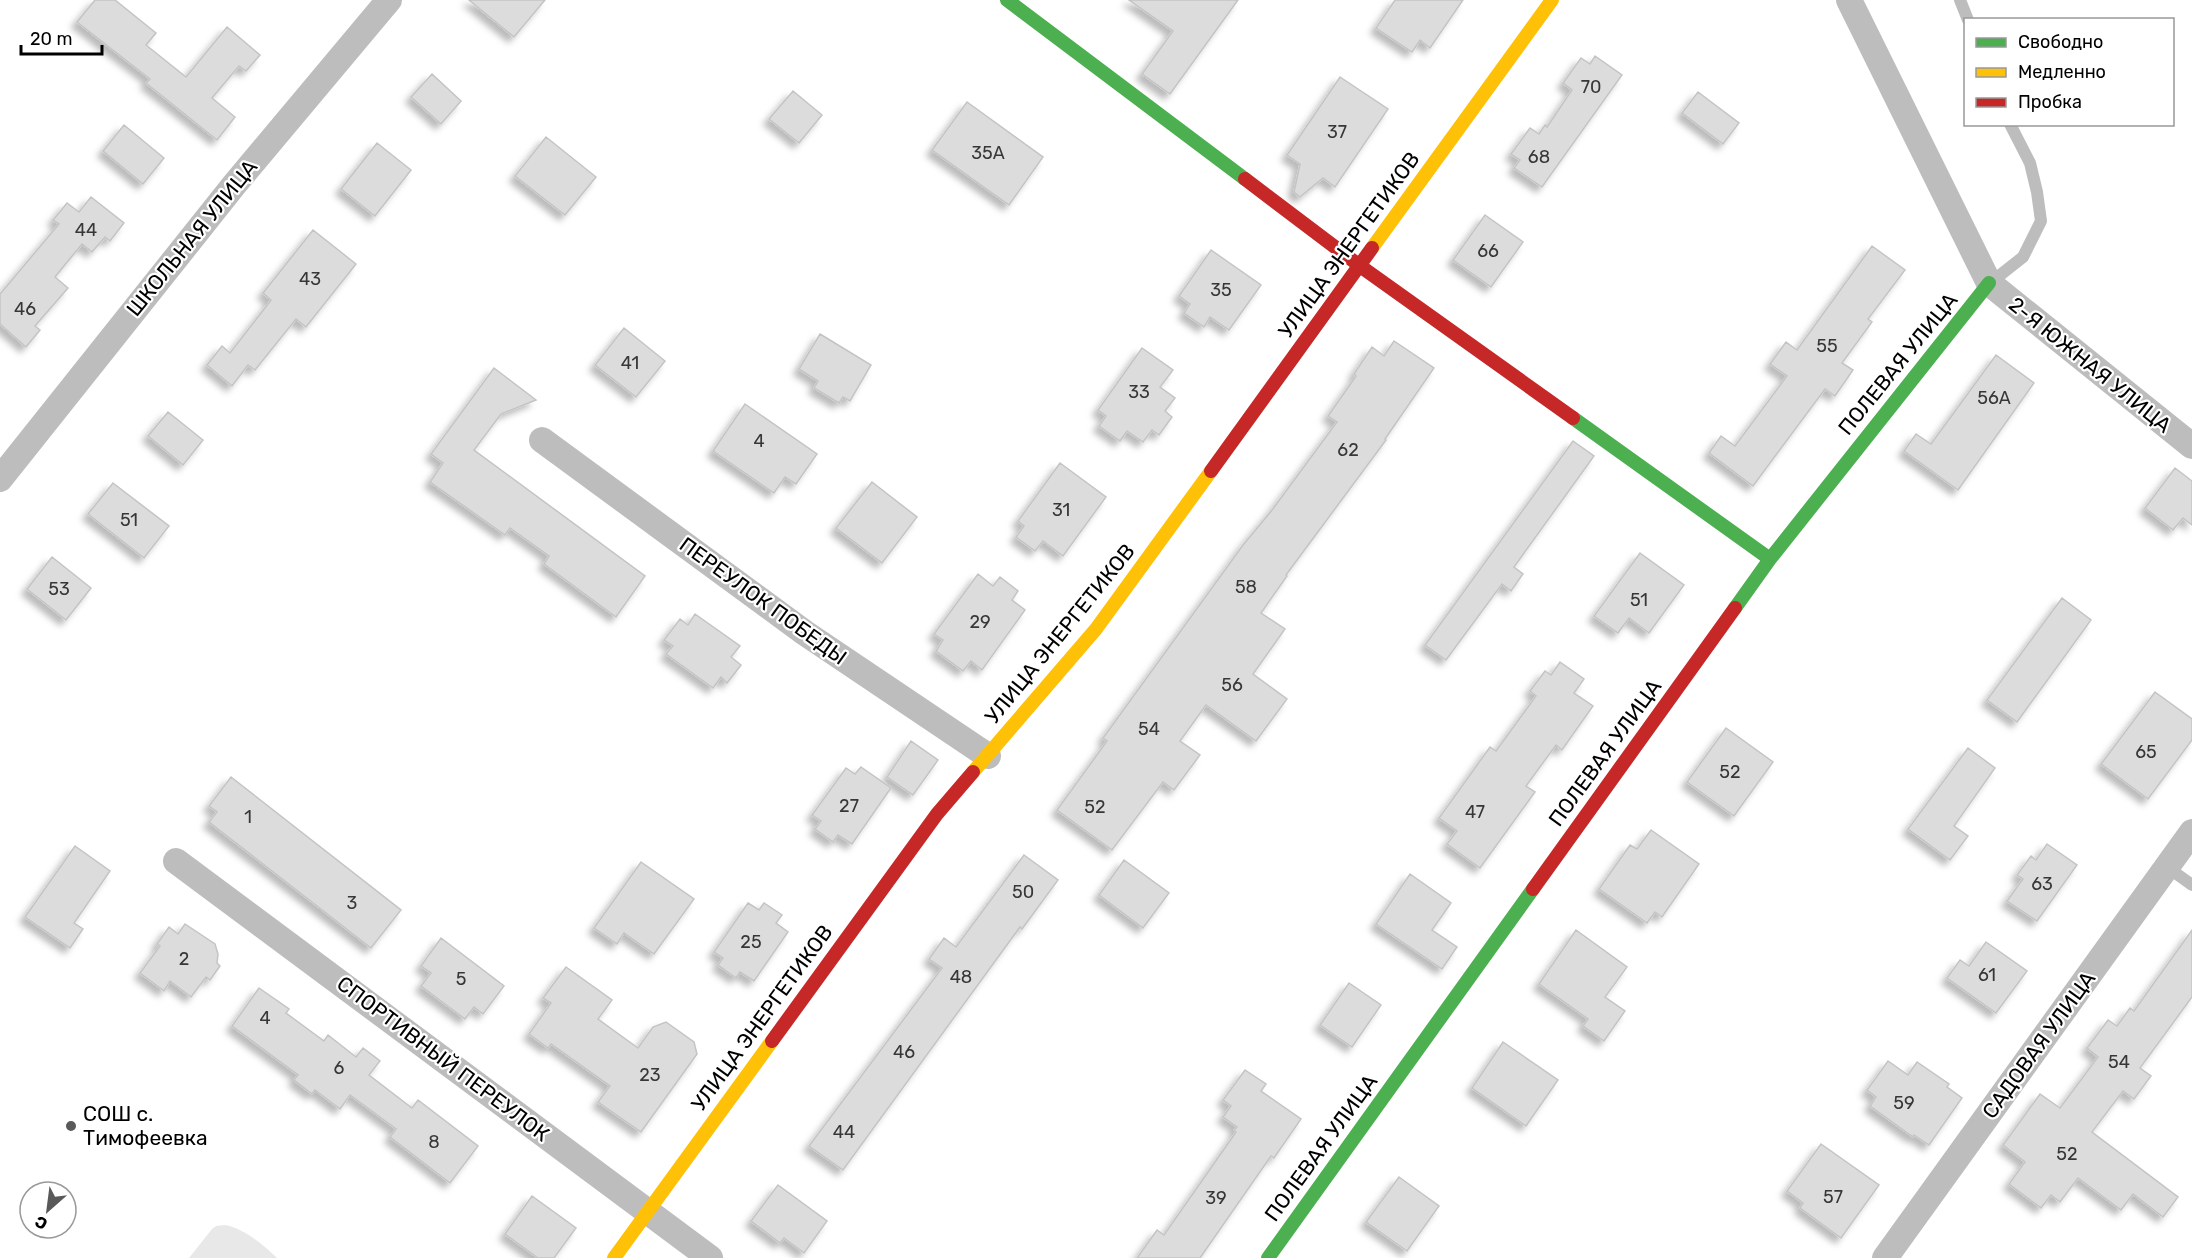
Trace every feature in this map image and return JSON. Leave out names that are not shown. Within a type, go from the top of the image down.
[{"type":"street","name":"ШКОЛЬНАЯ УЛИЦА","points":[[0,479],[234,185],[389,0]]},
{"type":"street","points":[[1007,0],[1360,266],[1770,559]]},
{"type":"street","name":"УЛИЦА ЭНЕРГЕТИКОВ","points":[[614,1258],[937,814],[1096,629],[1552,0]]},
{"type":"street","points":[[1849,0],[1989,283]]},
{"type":"street","name":"2-Я ЮЖНАЯ УЛИЦА","points":[[1989,283],[2192,446]]},
{"type":"street","name":"ПОЛЕВАЯ УЛИЦА","points":[[1269,1258],[1770,559],[1989,283]]},
{"type":"street","name":"ПЕРЕУЛОК ПОБЕДЫ","points":[[542,440],[805,633],[988,756]]},
{"type":"street","name":"САДОВАЯ УЛИЦА","points":[[1885,1258],[2192,832]]},
{"type":"street","name":"СПОРТИВНЫЙ ПЕРЕУЛОК","points":[[176,861],[710,1258]]},
{"type":"lane","points":[[1960,0],[1967,18]]},
{"type":"lane","points":[[1989,283],[2023,257],[2041,220],[2030,164],[2011,126]]},
{"type":"lane","points":[[2167,867],[2192,885]]},
{"type":"shaded area","points":[[225,1225],[246,1233],[277,1258],[189,1258],[212,1229]]},
{"type":"building","points":[[95,0],[115,0],[156,33],[146,45],[186,77],[227,27],[260,55],[246,71],[239,66],[212,98],[235,117],[217,140],[146,83],[150,79],[77,22]]},
{"type":"building","points":[[469,0],[545,0],[514,37]]},
{"type":"building","points":[[1129,0],[1238,0],[1170,94],[1142,74],[1173,31]]},
{"type":"building","points":[[1395,0],[1463,0],[1430,48],[1420,40],[1412,52],[1376,28]]},
{"type":"building","points":[[1595,56],[1622,75],[1542,187],[1514,168],[1520,160],[1511,154],[1530,128],[1539,134],[1545,125],[1547,127],[1572,90],[1563,83],[1581,58],[1590,64]]},
{"type":"building","points":[[432,74],[461,101],[441,124],[411,97]]},
{"type":"building","points":[[1340,77],[1388,109],[1335,187],[1323,178],[1300,197],[1294,192],[1300,164],[1287,155]]},
{"type":"building","points":[[793,91],[822,115],[799,143],[769,119]]},
{"type":"building","points":[[1698,92],[1739,123],[1723,144],[1682,113]]},
{"type":"building","points":[[967,102],[1043,157],[1009,205],[932,150]]},
{"type":"building","points":[[124,125],[164,158],[143,184],[103,151]]},
{"type":"building","points":[[546,137],[596,177],[565,215],[515,176]]},
{"type":"building","points":[[377,143],[411,170],[375,216],[341,189]]},
{"type":"building","points":[[91,197],[124,223],[110,241],[105,237],[92,252],[82,244],[55,277],[68,288],[35,326],[40,330],[26,347],[0,324],[0,294],[59,224],[53,220],[67,203],[79,212]]},
{"type":"building","points":[[1485,215],[1523,242],[1491,287],[1453,260]]},
{"type":"building","points":[[313,230],[356,264],[306,327],[296,319],[255,370],[248,365],[232,386],[207,365],[222,346],[230,353],[271,300],[263,293]]},
{"type":"building","points":[[1872,246],[1905,270],[1868,319],[1872,322],[1842,363],[1853,370],[1835,396],[1825,389],[1753,486],[1709,453],[1721,436],[1735,446],[1787,376],[1770,364],[1786,342],[1797,350]]},
{"type":"building","points":[[1211,250],[1261,285],[1229,330],[1210,317],[1204,327],[1184,313],[1190,304],[1179,296]]},
{"type":"building","points":[[624,328],[665,361],[636,397],[595,365]]},
{"type":"building","points":[[820,334],[871,365],[850,401],[843,397],[839,403],[814,388],[818,381],[799,369]]},
{"type":"building","points":[[1394,341],[1434,368],[1386,440],[1286,575],[1261,613],[1285,629],[1253,674],[1287,699],[1256,741],[1206,705],[1180,741],[1200,755],[1174,790],[1163,782],[1112,850],[1057,810],[1107,741],[1103,738],[1243,545],[1337,422],[1328,416],[1356,376],[1354,374],[1372,347],[1384,356]]},
{"type":"building","points":[[1142,348],[1173,370],[1160,387],[1175,398],[1165,411],[1172,417],[1159,435],[1152,430],[1143,442],[1127,431],[1120,441],[1099,426],[1106,416],[1098,410]]},
{"type":"building","points":[[1996,355],[2034,383],[1958,490],[1904,451],[1916,434],[1931,444]]},
{"type":"building","points":[[494,368],[536,400],[501,414],[474,450],[645,576],[616,617],[544,564],[549,556],[510,528],[505,535],[430,482],[443,463],[431,454]]},
{"type":"building","points":[[745,404],[817,454],[796,484],[785,477],[774,493],[713,451]]},
{"type":"building","points":[[168,412],[203,440],[183,465],[148,436]]},
{"type":"building","points":[[1573,441],[1594,456],[1514,567],[1523,574],[1511,591],[1502,584],[1446,660],[1425,645]]},
{"type":"building","points":[[1060,463],[1106,497],[1063,556],[1043,541],[1035,551],[1016,537],[1024,526],[1018,521]]},
{"type":"building","points":[[2175,468],[2192,481],[2192,525],[2183,518],[2173,530],[2145,508]]},
{"type":"building","points":[[872,482],[917,517],[882,563],[836,528]]},
{"type":"building","points":[[113,483],[169,526],[144,558],[88,514]]},
{"type":"building","points":[[1640,553],[1684,585],[1649,633],[1629,618],[1618,633],[1594,616]]},
{"type":"building","points":[[52,557],[91,588],[66,620],[27,589]]},
{"type":"building","points":[[978,574],[993,586],[1000,577],[1018,591],[1012,600],[1025,610],[982,670],[971,661],[963,671],[936,651],[943,640],[934,634]]},
{"type":"building","points":[[2062,598],[2091,620],[2017,722],[1987,700]]},
{"type":"building","points":[[695,614],[740,646],[731,657],[741,665],[727,683],[721,677],[713,688],[666,654],[673,646],[664,640],[680,619],[688,625]]},
{"type":"building","points":[[1560,662],[1584,679],[1574,693],[1593,706],[1562,750],[1556,745],[1526,786],[1535,792],[1480,868],[1447,844],[1457,831],[1439,818],[1490,747],[1496,751],[1536,696],[1530,691],[1545,671],[1551,675]]},
{"type":"building","points":[[2155,692],[2192,719],[2192,740],[2148,799],[2101,764]]},
{"type":"building","points":[[1726,728],[1773,762],[1734,816],[1687,782]]},
{"type":"building","points":[[911,741],[938,760],[913,795],[887,777]]},
{"type":"building","points":[[1968,748],[1995,768],[1954,826],[1968,836],[1950,860],[1908,829]]},
{"type":"building","points":[[861,767],[891,788],[852,844],[838,835],[833,842],[815,829],[821,821],[812,815],[846,768],[855,774]]},
{"type":"building","points":[[231,777],[401,910],[371,948],[209,822],[217,812],[209,806]]},
{"type":"building","points":[[1651,830],[1699,864],[1662,917],[1655,912],[1647,923],[1599,889],[1630,845],[1637,849]]},
{"type":"building","points":[[2047,844],[2077,865],[2037,921],[2007,901],[2023,879],[2017,875],[2031,856],[2036,860]]},
{"type":"building","points":[[75,846],[110,871],[74,923],[83,929],[70,948],[25,917]]},
{"type":"building","points":[[1024,855],[1058,880],[1022,929],[1020,927],[843,1170],[809,1146],[942,968],[929,959],[944,938],[956,947]]},
{"type":"building","points":[[1124,860],[1169,893],[1143,928],[1099,895]]},
{"type":"building","points":[[641,862],[694,899],[654,954],[624,933],[617,944],[594,928]]},
{"type":"building","points":[[1410,874],[1451,903],[1432,930],[1457,947],[1442,969],[1376,924]]},
{"type":"building","points":[[748,903],[759,910],[764,903],[782,915],[776,923],[788,932],[754,981],[740,972],[736,978],[718,965],[723,958],[714,952]]},
{"type":"building","points":[[185,924],[215,944],[218,954],[217,963],[220,966],[210,980],[206,977],[191,997],[170,981],[164,991],[140,973],[160,946],[157,944],[169,927],[178,934]]},
{"type":"building","points":[[1576,930],[1627,967],[1605,997],[1625,1011],[1604,1041],[1583,1026],[1588,1019],[1539,984]]},
{"type":"building","points":[[2192,930],[2192,997],[2140,1068],[2151,1076],[2134,1099],[2123,1091],[2092,1132],[2178,1197],[2163,1217],[2133,1194],[2121,1210],[2078,1178],[2060,1202],[2051,1195],[2041,1208],[2009,1184],[2025,1162],[2003,1145],[2040,1094],[2060,1108],[2098,1057],[2087,1048],[2108,1020],[2117,1026],[2130,1008],[2134,1011]]},
{"type":"building","points":[[441,938],[504,986],[483,1014],[474,1007],[465,1019],[421,986],[431,973],[421,966]]},
{"type":"building","points":[[1986,942],[2027,971],[1996,1013],[1947,978],[1960,960],[1969,966]]},
{"type":"building","points":[[566,967],[612,1000],[598,1019],[638,1048],[653,1027],[666,1022],[694,1042],[697,1054],[641,1132],[598,1102],[610,1086],[551,1044],[548,1048],[529,1034],[551,1003],[543,998]]},
{"type":"building","points":[[1349,983],[1381,1005],[1352,1047],[1320,1025]]},
{"type":"building","points":[[259,988],[289,1009],[286,1013],[324,1041],[328,1035],[356,1057],[363,1048],[380,1061],[369,1075],[412,1108],[418,1100],[478,1146],[450,1183],[390,1137],[396,1129],[350,1095],[340,1109],[315,1090],[312,1094],[294,1080],[298,1075],[232,1026]]},
{"type":"building","points":[[1503,1042],[1558,1080],[1526,1126],[1472,1088]]},
{"type":"building","points":[[1888,1061],[1908,1075],[1917,1062],[1949,1084],[1947,1087],[1962,1098],[1929,1145],[1914,1135],[1913,1137],[1870,1106],[1876,1097],[1867,1090]]},
{"type":"building","points":[[1245,1070],[1266,1084],[1261,1091],[1301,1119],[1274,1158],[1271,1156],[1200,1258],[1137,1258],[1157,1230],[1164,1235],[1236,1132],[1234,1130],[1237,1127],[1223,1117],[1231,1106],[1223,1100]]},
{"type":"building","points":[[1821,1144],[1879,1185],[1841,1238],[1800,1208],[1803,1203],[1787,1191]]},
{"type":"building","points":[[1399,1177],[1439,1206],[1407,1251],[1366,1222]]},
{"type":"building","points":[[778,1185],[827,1221],[804,1253],[784,1238],[780,1243],[751,1221]]},
{"type":"building","points":[[532,1196],[576,1228],[554,1258],[538,1258],[505,1234]]},
{"type":"traffic: fast","points":[[1007,0],[1245,179]]},
{"type":"traffic: fast","points":[[1735,608],[1770,559],[1989,283]]},
{"type":"traffic: fast","points":[[1573,418],[1770,559]]},
{"type":"traffic: fast","points":[[1268,1258],[1533,889]]},
{"type":"traffic: slow","points":[[1372,248],[1552,0]]},
{"type":"traffic: slow","points":[[973,772],[1096,629],[1211,471]]},
{"type":"traffic: slow","points":[[614,1258],[772,1041]]},
{"type":"traffic: jam","points":[[1245,179],[1360,266],[1573,418]]},
{"type":"traffic: jam","points":[[1211,471],[1372,248]]},
{"type":"traffic: jam","points":[[1533,889],[1735,608]]},
{"type":"traffic: jam","points":[[772,1041],[937,814],[973,772]]},
{"type":"place","name":"СОШ с. Тимофеевка","points":[[71,1126]]}]
